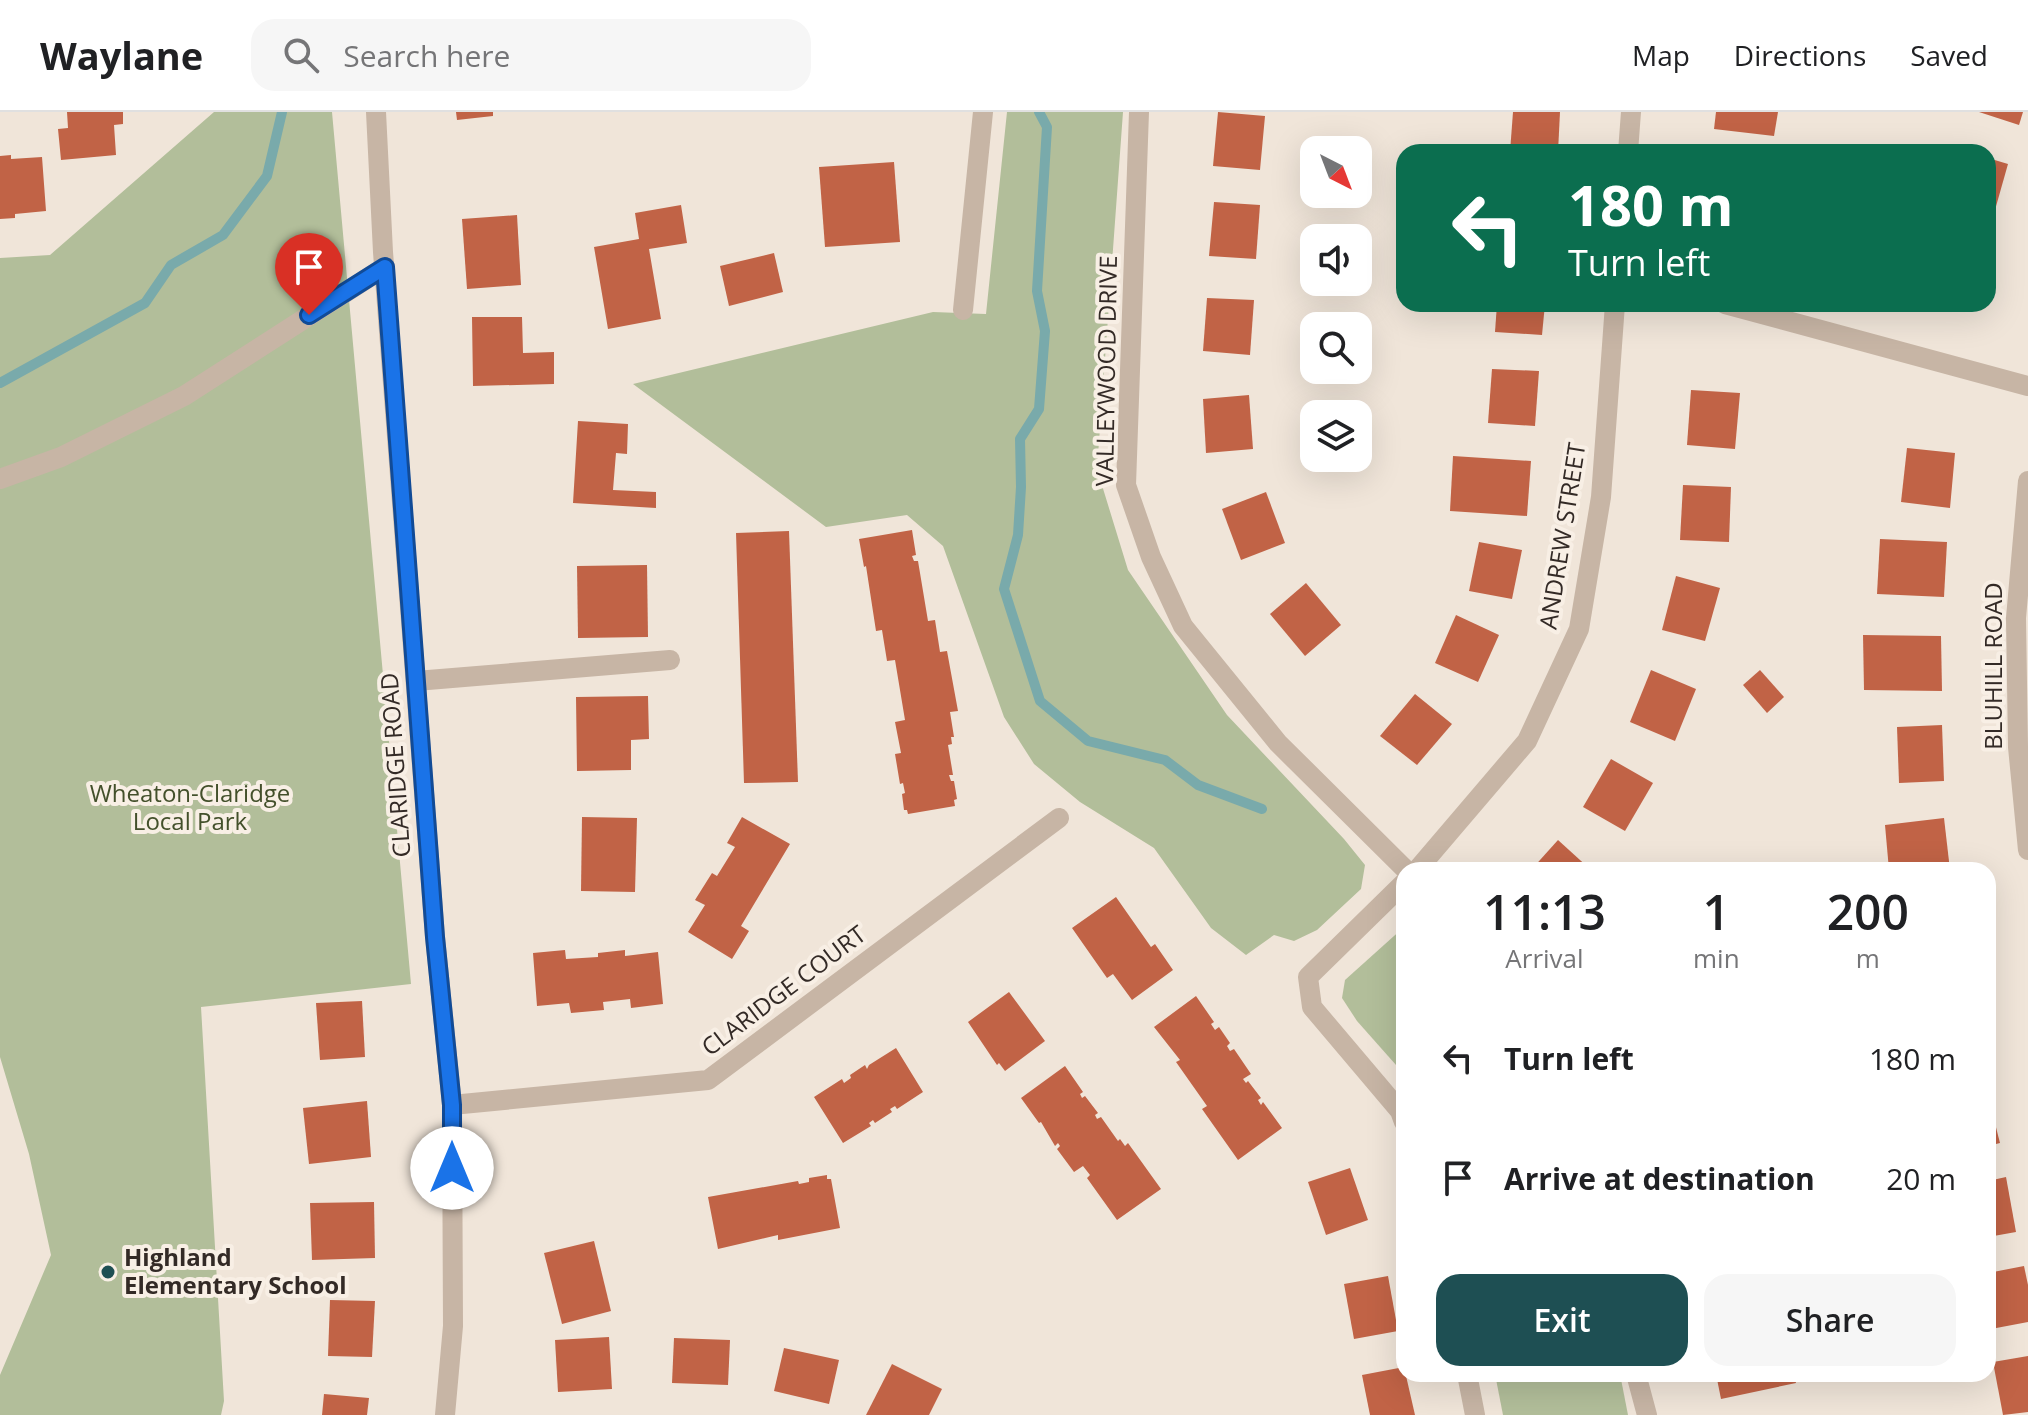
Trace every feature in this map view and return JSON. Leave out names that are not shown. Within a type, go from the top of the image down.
[{"type":"street","name":"CLARIDGE ROAD","points":[[376,112],[435,937],[452,1105],[453,1326],[445,1415]]},
{"type":"street","points":[[963,310],[983,112]]},
{"type":"street","name":"VALLEYWOOD DRIVE","points":[[1139,112],[1126,485],[1151,557],[1183,626],[1278,743],[1398,862]]},
{"type":"street","points":[[1629,144],[1631,112]]},
{"type":"street","points":[[0,479],[61,457],[184,396],[385,267]]},
{"type":"street","name":"ANDREW STREET","points":[[1424,862],[1527,741],[1579,629],[1601,497],[1614,312]]},
{"type":"street","points":[[1755,312],[2028,386]]},
{"type":"street","name":"BLUHILL ROAD","points":[[2028,481],[2016,618],[2018,747],[2028,850]]},
{"type":"street","points":[[416,681],[670,660]]},
{"type":"street","name":"CLARIDGE COURT","points":[[452,1105],[708,1080],[1059,818]]},
{"type":"street","points":[[1396,891],[1308,977],[1312,1007],[1396,1106]]},
{"type":"street","points":[[1469,1382],[1475,1415]]},
{"type":"street","points":[[1638,1382],[1647,1415]]},
{"type":"green space","name":"Wheaton-Claridge Local Park","points":[[214,112],[332,112],[411,984],[201,1007],[224,1401],[221,1415],[0,1415],[0,1375],[51,1255],[29,1154],[0,1057],[0,258],[50,255]]},
{"type":"green space","points":[[1007,112],[1123,112],[1097,469],[1128,570],[1227,715],[1365,865],[1361,889],[1317,930],[1294,941],[1274,935],[1246,955],[1211,928],[1154,848],[1080,802],[1034,764],[1004,717],[943,546],[907,515],[826,527],[633,384],[933,312],[986,314]]},
{"type":"green space","points":[[1396,934],[1396,1065],[1357,1021],[1342,998],[1345,980]]},
{"type":"green space","points":[[1497,1382],[1622,1382],[1628,1415],[1503,1415]]},
{"type":"building","points":[[67,112],[123,112],[123,124],[114,125],[116,155],[61,160],[58,129],[68,128]]},
{"type":"building","points":[[456,112],[493,112],[493,116],[457,120]]},
{"type":"building","points":[[1218,112],[1265,116],[1260,170],[1213,166]]},
{"type":"building","points":[[1513,112],[1560,112],[1558,144],[1511,144]]},
{"type":"building","points":[[1716,112],[1778,112],[1774,136],[1714,129]]},
{"type":"building","points":[[1979,112],[2023,112],[2019,125]]},
{"type":"building","points":[[11,155],[11,159],[42,157],[46,211],[0,219],[0,156]]},
{"type":"building","points":[[1996,160],[2008,164],[1996,206]]},
{"type":"building","points":[[894,162],[900,242],[825,247],[819,167]]},
{"type":"building","points":[[1214,202],[1260,205],[1256,259],[1209,256]]},
{"type":"building","points":[[681,205],[687,243],[649,249],[661,319],[608,329],[594,247],[639,239],[635,213]]},
{"type":"building","points":[[517,215],[521,285],[467,289],[462,219]]},
{"type":"building","points":[[774,253],[783,292],[729,306],[720,266]]},
{"type":"building","points":[[1207,298],[1254,300],[1250,355],[1203,351]]},
{"type":"building","points":[[1496,312],[1544,312],[1542,335],[1495,332]]},
{"type":"building","points":[[472,317],[522,317],[523,353],[554,352],[554,384],[473,386]]},
{"type":"building","points":[[1492,369],[1539,371],[1535,426],[1488,423]]},
{"type":"building","points":[[1691,390],[1740,393],[1735,449],[1687,445]]},
{"type":"building","points":[[1249,395],[1253,449],[1206,453],[1203,399]]},
{"type":"building","points":[[578,421],[628,424],[627,454],[616,453],[613,490],[656,492],[656,508],[573,503]]},
{"type":"building","points":[[1907,448],[1955,453],[1950,508],[1901,502]]},
{"type":"building","points":[[1453,456],[1531,461],[1527,516],[1450,511]]},
{"type":"building","points":[[1683,485],[1731,487],[1729,542],[1680,540]]},
{"type":"building","points":[[1266,492],[1285,543],[1241,560],[1222,509]]},
{"type":"building","points":[[912,530],[916,555],[912,556],[914,561],[918,561],[928,621],[935,620],[940,652],[947,651],[958,711],[950,712],[954,737],[951,737],[952,744],[948,745],[953,775],[949,775],[954,781],[957,799],[954,800],[955,806],[908,814],[904,810],[902,794],[905,793],[903,783],[900,784],[895,754],[901,753],[895,722],[905,720],[895,660],[887,661],[882,630],[876,631],[859,539]]},
{"type":"building","points":[[789,531],[798,782],[744,783],[736,533]]},
{"type":"building","points":[[1880,539],[1947,542],[1944,597],[1877,594]]},
{"type":"building","points":[[1479,542],[1522,550],[1512,599],[1469,591]]},
{"type":"building","points":[[647,565],[648,637],[578,638],[577,566]]},
{"type":"building","points":[[1676,576],[1720,588],[1705,641],[1662,630]]},
{"type":"building","points":[[1306,583],[1341,625],[1305,656],[1270,614]]},
{"type":"building","points":[[1456,615],[1499,635],[1478,682],[1435,663]]},
{"type":"building","points":[[1863,635],[1941,636],[1942,691],[1864,690]]},
{"type":"building","points":[[1651,670],[1696,689],[1675,741],[1630,722]]},
{"type":"building","points":[[1760,670],[1784,697],[1767,713],[1743,685]]},
{"type":"building","points":[[1415,694],[1452,724],[1417,765],[1380,736]]},
{"type":"building","points":[[648,696],[649,739],[631,740],[631,770],[577,771],[576,697]]},
{"type":"building","points":[[1942,725],[1944,781],[1899,783],[1897,727]]},
{"type":"building","points":[[1611,759],[1653,783],[1625,831],[1583,807]]},
{"type":"building","points":[[582,817],[637,818],[635,892],[581,891]]},
{"type":"building","points":[[742,817],[790,844],[741,926],[749,931],[732,959],[688,932],[705,905],[695,900],[712,873],[717,876],[735,847],[727,843]]},
{"type":"building","points":[[1944,818],[1949,862],[1888,862],[1885,825]]},
{"type":"building","points":[[1558,840],[1582,862],[1538,862]]},
{"type":"building","points":[[1116,897],[1151,947],[1155,944],[1173,970],[1132,1000],[1113,974],[1107,978],[1072,928]]},
{"type":"building","points":[[565,950],[566,959],[598,957],[598,953],[625,950],[625,956],[658,952],[663,1004],[631,1008],[630,999],[603,1002],[604,1010],[571,1013],[569,1003],[537,1006],[533,953]]},
{"type":"building","points":[[1009,992],[1045,1041],[1005,1071],[999,1063],[997,1065],[968,1022]]},
{"type":"building","points":[[1196,996],[1214,1022],[1211,1024],[1215,1030],[1219,1027],[1230,1043],[1227,1046],[1230,1051],[1234,1049],[1251,1074],[1243,1079],[1246,1083],[1248,1081],[1261,1098],[1258,1100],[1261,1105],[1263,1102],[1282,1128],[1238,1160],[1202,1109],[1207,1106],[1176,1062],[1180,1060],[1154,1027]]},
{"type":"building","points":[[362,1001],[365,1057],[320,1060],[316,1003]]},
{"type":"building","points":[[896,1048],[923,1092],[897,1109],[895,1106],[890,1109],[892,1112],[875,1123],[873,1120],[869,1123],[871,1126],[843,1143],[814,1097],[842,1079],[844,1083],[851,1078],[850,1075],[865,1065],[867,1069]]},
{"type":"building","points":[[1065,1066],[1083,1092],[1080,1094],[1082,1098],[1085,1096],[1098,1113],[1095,1115],[1097,1119],[1101,1117],[1118,1141],[1120,1139],[1125,1146],[1128,1143],[1161,1189],[1117,1220],[1087,1178],[1090,1175],[1083,1166],[1074,1172],[1057,1149],[1060,1146],[1058,1143],[1055,1146],[1041,1122],[1021,1098]]},
{"type":"building","points":[[367,1101],[371,1157],[309,1164],[303,1108]]},
{"type":"building","points":[[1350,1168],[1368,1220],[1326,1235],[1308,1182]]},
{"type":"building","points":[[827,1175],[827,1179],[831,1179],[840,1228],[778,1240],[778,1235],[718,1249],[708,1197],[798,1181],[799,1184],[809,1182],[809,1178]]},
{"type":"building","points":[[2006,1177],[2016,1232],[1996,1236],[1996,1179]]},
{"type":"building","points":[[374,1202],[375,1258],[312,1260],[310,1203]]},
{"type":"building","points":[[594,1241],[611,1311],[562,1324],[544,1253]]},
{"type":"building","points":[[2024,1266],[2028,1285],[2028,1322],[1996,1328],[1996,1271]]},
{"type":"building","points":[[1388,1276],[1396,1331],[1354,1339],[1344,1284]]},
{"type":"building","points":[[330,1300],[375,1301],[372,1357],[328,1356]]},
{"type":"building","points":[[609,1337],[612,1389],[558,1392],[555,1340]]},
{"type":"building","points":[[674,1338],[730,1340],[728,1385],[672,1383]]},
{"type":"building","points":[[784,1348],[839,1360],[829,1404],[774,1391]]},
{"type":"building","points":[[2028,1356],[2028,1412],[2003,1415],[1996,1361]]},
{"type":"building","points":[[892,1364],[942,1389],[929,1415],[866,1415]]},
{"type":"building","points":[[1396,1369],[1396,1382],[1407,1382],[1415,1415],[1370,1415],[1362,1375]]},
{"type":"building","points":[[1718,1382],[1796,1383],[1721,1399]]},
{"type":"building","points":[[324,1394],[369,1398],[367,1415],[322,1415]]},
{"type":"waterway","points":[[0,383],[145,303],[171,265],[223,235],[267,176],[282,112]]},
{"type":"waterway","points":[[1039,112],[1047,127],[1037,291],[1045,331],[1039,409],[1020,439],[1018,535],[1004,589],[1040,701],[1088,741],[1165,760],[1198,785],[1262,809]]},
{"type":"place","name":"Highland Elementary School","points":[[108,1272]]},
{"type":"route","points":[[309,315],[385,267],[435,937],[452,1105],[452,1168]]}]
